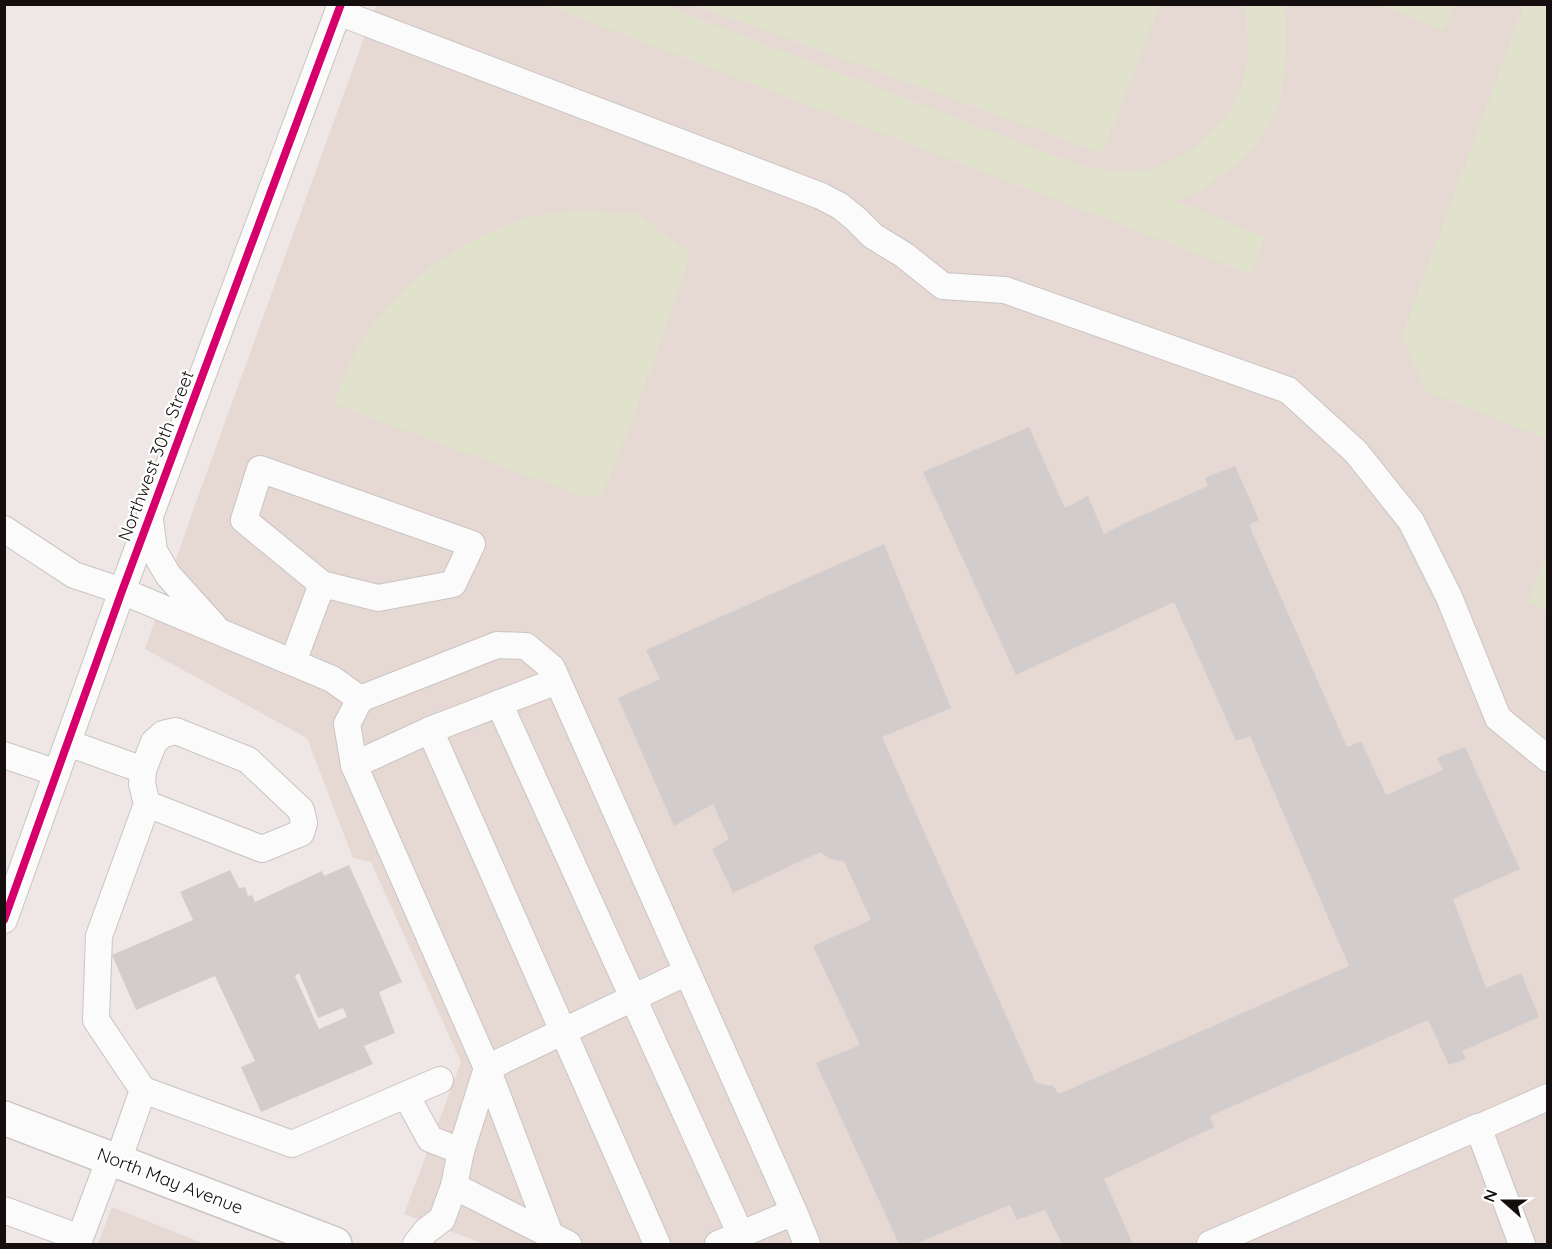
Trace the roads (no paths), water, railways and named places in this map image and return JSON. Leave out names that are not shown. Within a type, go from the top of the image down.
[{"type":"main road","name":"North May Avenue","points":[[4,1118],[323,1242]]},
{"type":"street","name":"Northwest 30th Street","points":[[4,920],[149,516],[340,8]]},
{"type":"street","points":[[340,8],[821,196],[840,206],[873,236],[904,255],[943,286],[1005,290],[1288,390],[1356,452],[1411,521],[1449,597],[1498,718],[1548,759]]},
{"type":"street","points":[[260,469],[472,544],[453,584],[378,598],[322,584],[244,520],[260,469]]},
{"type":"street","points":[[149,516],[154,550],[168,575],[219,632]]},
{"type":"street","points":[[4,529],[74,575],[122,591],[293,662],[332,679],[360,699]]},
{"type":"street","points":[[293,662],[322,584]]},
{"type":"street","points":[[559,1241],[487,1068],[354,765],[347,724],[360,699],[497,645],[526,646],[552,668],[807,1245]]},
{"type":"street","points":[[354,765],[430,730],[557,681]]},
{"type":"street","points":[[499,703],[633,998],[730,1240],[794,1212]]},
{"type":"street","points":[[147,804],[262,849],[301,833],[304,823],[301,810],[248,760],[176,730],[163,734],[154,742],[143,770],[142,784],[147,804],[99,936],[96,1020],[143,1090],[292,1144],[441,1080]]},
{"type":"street","points":[[430,730],[657,1245]]},
{"type":"street","points":[[68,743],[143,770]]},
{"type":"street","points":[[4,755],[57,773]]},
{"type":"street","points":[[416,1245],[426,1231],[441,1219],[454,1186],[461,1150],[487,1068],[687,972]]},
{"type":"street","points":[[4,1210],[80,1238],[143,1090]]},
{"type":"street","points":[[406,1095],[430,1139],[461,1150]]},
{"type":"street","points":[[1210,1245],[1548,1097]]},
{"type":"street","points":[[1478,1128],[1522,1245]]},
{"type":"street","points":[[454,1186],[559,1241]]}]
